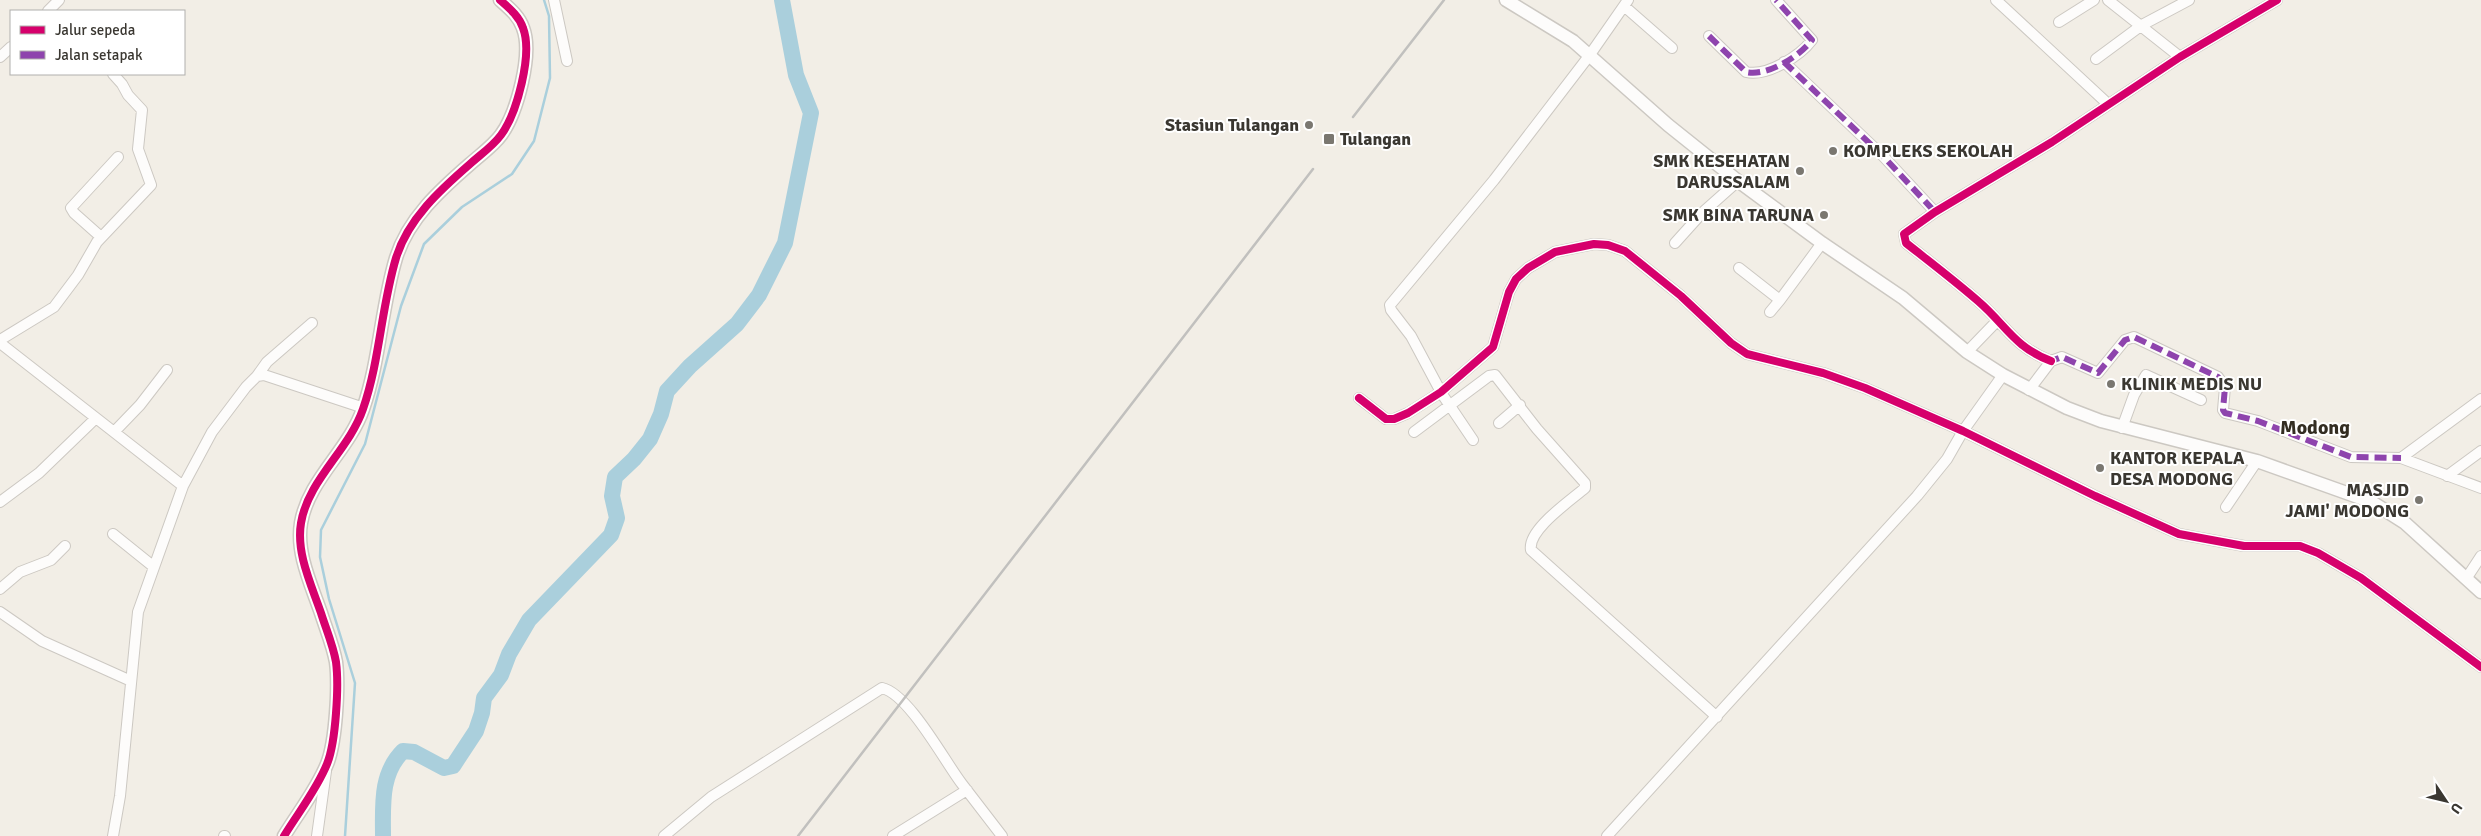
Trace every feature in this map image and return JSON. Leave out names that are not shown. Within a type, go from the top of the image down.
[{"type":"street","points":[[317,836],[333,733],[336,664],[299,544],[305,507],[344,448],[364,408],[391,277],[399,252],[425,208],[444,186],[501,136],[517,100],[523,75],[526,47],[524,30],[514,12],[500,0]]},
{"type":"street","points":[[554,0],[567,61]]},
{"type":"street","points":[[1506,0],[1554,28],[1589,56],[1668,126],[1738,181],[1822,243],[1903,298],[1967,352],[2003,375],[2067,408],[2122,428],[2257,460],[2353,494],[2390,513],[2421,537],[2481,592]]},
{"type":"street","points":[[1709,36],[1746,72],[1762,72],[1784,62],[1812,40],[1776,0]]},
{"type":"street","points":[[1996,0],[2108,104]]},
{"type":"street","points":[[2059,22],[2094,0]]},
{"type":"street","points":[[2108,0],[2142,25],[2180,57]]},
{"type":"street","points":[[2096,59],[2142,25],[2189,0]]},
{"type":"street","points":[[2051,361],[2022,345],[2005,331],[1978,301],[1904,240],[1905,233],[1935,212],[2052,142],[2180,57],[2277,0]]},
{"type":"street","points":[[1473,440],[1444,399],[1420,351],[1390,310],[1390,305],[1494,180],[1589,56],[1626,3],[1672,48]]},
{"type":"street","points":[[0,57],[10,48]]},
{"type":"street","points":[[1784,62],[1883,156],[1935,212]]},
{"type":"street","points":[[114,75],[128,95],[142,110],[138,149],[151,183],[101,237],[67,292],[54,307],[0,341],[183,486]]},
{"type":"street","points":[[101,237],[74,213],[71,208],[118,158]]},
{"type":"street","points":[[1675,243],[1702,212],[1738,181]]},
{"type":"street","points":[[1770,312],[1822,243]]},
{"type":"street","points":[[1414,432],[1493,347],[1509,292],[1516,279],[1528,268],[1555,252],[1594,244],[1608,244],[1625,251],[1681,296],[1739,350],[1747,354],[1823,373],[1866,388],[1960,437],[2180,534],[2244,546],[2300,546],[2318,553],[2361,578],[2481,667]]},
{"type":"street","points":[[1739,268],[1780,300]]},
{"type":"street","points":[[1967,352],[1997,321]]},
{"type":"street","points":[[113,836],[120,796],[138,612],[183,486],[212,432],[246,387],[267,362],[312,323]]},
{"type":"street","points":[[2029,390],[2051,361],[2062,357],[2099,372],[2125,340],[2134,336],[2218,377],[2225,387],[2223,410],[2226,413],[2258,421],[2351,457],[2401,458],[2481,488]]},
{"type":"street","points":[[114,432],[140,405],[167,370]]},
{"type":"street","points":[[257,376],[264,374],[364,408]]},
{"type":"street","points":[[1359,398],[1386,419],[1394,419],[1444,399],[1493,374],[1585,483],[1585,488],[1548,520],[1532,537],[1530,543],[1532,550],[1717,717]]},
{"type":"street","points":[[1607,836],[1917,496],[2003,375]]},
{"type":"street","points":[[2122,428],[2134,396],[2146,375],[2201,400]]},
{"type":"street","points":[[2401,458],[2481,400]]},
{"type":"street","points":[[1499,423],[1520,405]]},
{"type":"street","points":[[0,502],[39,473],[96,418]]},
{"type":"street","points":[[2447,476],[2481,451]]},
{"type":"street","points":[[2226,507],[2257,460]]},
{"type":"street","points":[[113,534],[154,566]]},
{"type":"street","points":[[0,589],[20,572],[52,560],[65,546]]},
{"type":"street","points":[[2466,579],[2481,556]]},
{"type":"street","points":[[0,612],[42,641],[131,681]]},
{"type":"street","points":[[664,836],[711,797],[882,688],[892,692],[918,719],[967,790],[1002,836]]},
{"type":"street","points":[[284,836],[327,765]]},
{"type":"street","points":[[893,836],[967,790]]},
{"type":"waterway","points":[[345,836],[355,683],[329,599],[320,557],[321,530],[365,444],[401,306],[424,244],[462,207],[512,174],[534,141],[550,78],[549,16],[544,0]]},
{"type":"waterway","points":[[383,836],[384,791],[390,770],[396,760],[403,751],[414,752],[444,768],[453,766],[476,731],[482,713],[484,698],[501,675],[509,654],[529,620],[611,535],[617,518],[612,496],[615,477],[634,459],[650,439],[661,414],[667,391],[690,366],[737,324],[759,295],[785,243],[811,113],[796,75],[782,0]]},
{"type":"railway","points":[[1353,117],[1444,0]]},
{"type":"railway","points":[[798,836],[1313,169]]},
{"type":"marked path","points":[[1709,36],[1746,72],[1754,73],[1782,64],[1800,52],[1812,40],[1776,0]]},
{"type":"marked path","points":[[1784,62],[1883,156],[1935,212]]},
{"type":"marked path","points":[[2048,359],[2051,361],[2062,357],[2098,373],[2125,340],[2134,337],[2218,377],[2225,387],[2223,410],[2225,413],[2258,421],[2351,457],[2401,458]]},
{"type":"cycle path","points":[[284,836],[313,792],[327,764],[333,742],[337,699],[336,662],[302,557],[300,534],[305,507],[320,479],[357,424],[363,409],[373,372],[391,277],[401,244],[426,206],[498,139],[513,113],[525,67],[526,39],[519,20],[500,0]]},
{"type":"cycle path","points":[[2051,361],[2019,342],[1978,301],[1906,243],[1904,234],[1935,212],[2052,142],[2180,57],[2277,0]]},
{"type":"cycle path","points":[[1359,398],[1386,419],[1394,419],[1408,413],[1441,392],[1493,347],[1509,292],[1516,279],[1528,268],[1555,252],[1594,244],[1608,245],[1625,251],[1681,296],[1731,343],[1747,354],[1823,373],[1865,388],[1963,431],[2095,496],[2179,534],[2244,546],[2300,546],[2318,553],[2361,578],[2481,667]]},
{"type":"place","name":"Stasiun Tulangan","points":[[1309,125]]},
{"type":"place","name":"Tulangan","points":[[1329,139]]},
{"type":"place","name":"KOMPLEKS SEKOLAH","points":[[1833,151]]},
{"type":"place","name":"SMK KESEHATAN DARUSSALAM","points":[[1800,171]]},
{"type":"place","name":"SMK BINA TARUNA","points":[[1824,215]]},
{"type":"place","name":"KLINIK MEDIS NU","points":[[2111,384]]},
{"type":"place","name":"KANTOR KEPALA DESA MODONG","points":[[2100,468]]},
{"type":"place","name":"MASJID JAMI' MODONG","points":[[2419,500]]},
{"type":"district","name":"Modong","points":[[2315,427]]}]
